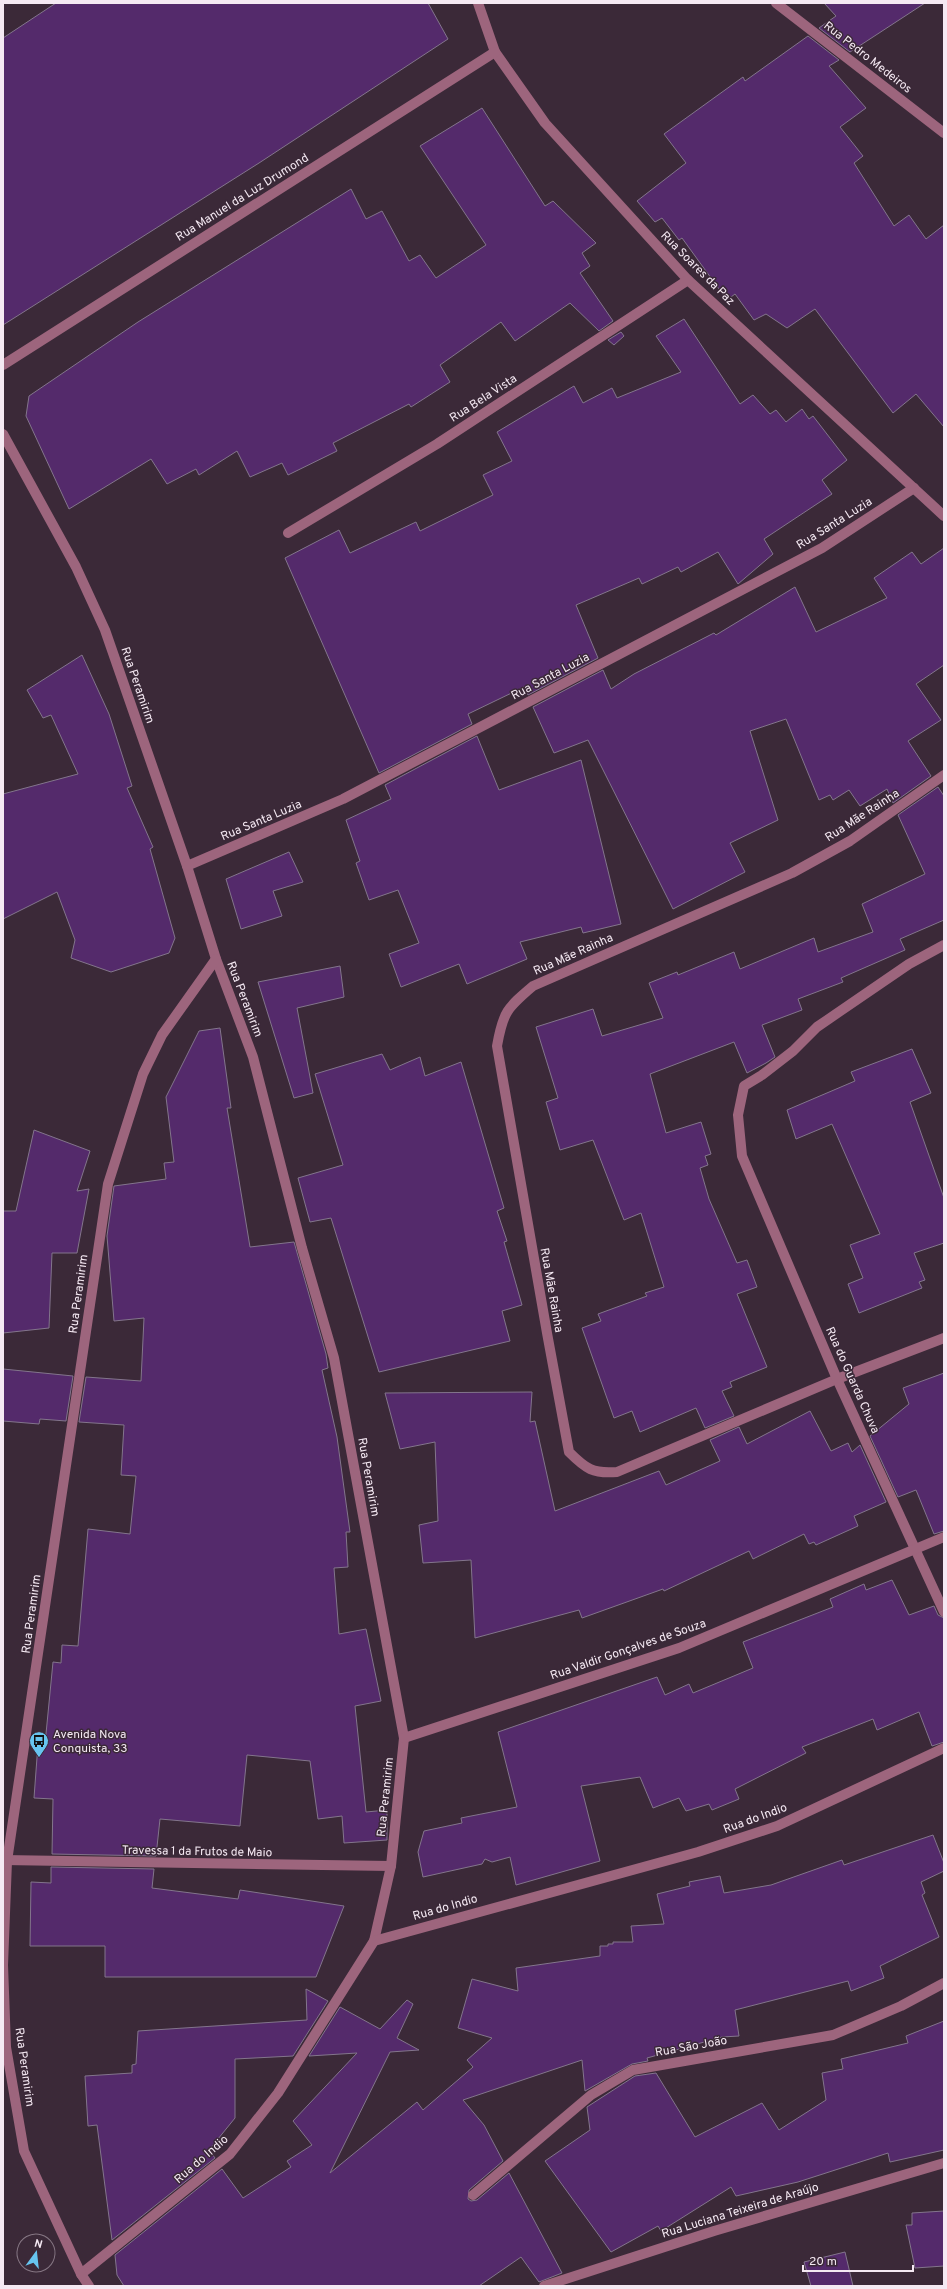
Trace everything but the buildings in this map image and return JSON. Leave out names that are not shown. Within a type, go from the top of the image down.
[{"type":"street","name":"Rua Soares da Paz","points":[[478,3],[495,52],[545,123],[688,280],[944,516]]},
{"type":"street","name":"Rua Pedro Medeiros","points":[[776,3],[944,133]]},
{"type":"street","name":"Rua Manuel da Luz Drumond","points":[[3,365],[495,52]]},
{"type":"street","name":"Rua Bela Vista","points":[[288,533],[437,444],[688,280]]},
{"type":"street","name":"Rua Peramirim","points":[[3,434],[76,567],[105,630],[187,866],[216,958],[253,1057],[302,1248],[334,1358],[404,1738],[391,1866],[374,1941]]},
{"type":"street","name":"Rua Santa Luzia","points":[[187,866],[342,799],[822,548],[914,488]]},
{"type":"street","name":"Rua Mãe Rainha","points":[[837,1380],[617,1472],[600,1473],[582,1466],[569,1452],[546,1333],[498,1046],[502,1021],[510,1005],[533,986],[792,873],[850,841],[944,775]]},
{"type":"street","name":"Rua do Guarda Chuva","points":[[944,945],[909,964],[817,1027],[793,1051],[762,1075],[744,1086],[738,1115],[742,1156],[837,1380],[944,1612]]},
{"type":"street","name":"Rua Peramirim","points":[[89,2286],[81,2274],[24,2151],[6,2047],[4,1965],[5,1860],[108,1184],[143,1074],[162,1036],[216,958]]},
{"type":"street","points":[[837,1380],[944,1338]]},
{"type":"street","name":"Rua Valdir Gonçalves de Souza","points":[[404,1738],[679,1648],[944,1537]]},
{"type":"street","name":"Rua do Indio","points":[[81,2274],[230,2154],[278,2093],[374,1941],[698,1852],[777,1826],[944,1748]]},
{"type":"street","name":"Travessa 1 da Frutos de Maio","points":[[5,1860],[391,1866]]},
{"type":"street","name":"Rua São João","points":[[473,2195],[591,2095],[633,2070],[833,2035],[901,2006],[944,1983]]},
{"type":"street","name":"Rua Luciana Teixeira de Araújo","points":[[544,2286],[714,2231],[944,2163]]},
{"type":"place","name":"Avenida Nova Conquista, 33","points":[[39,1758]]}]
